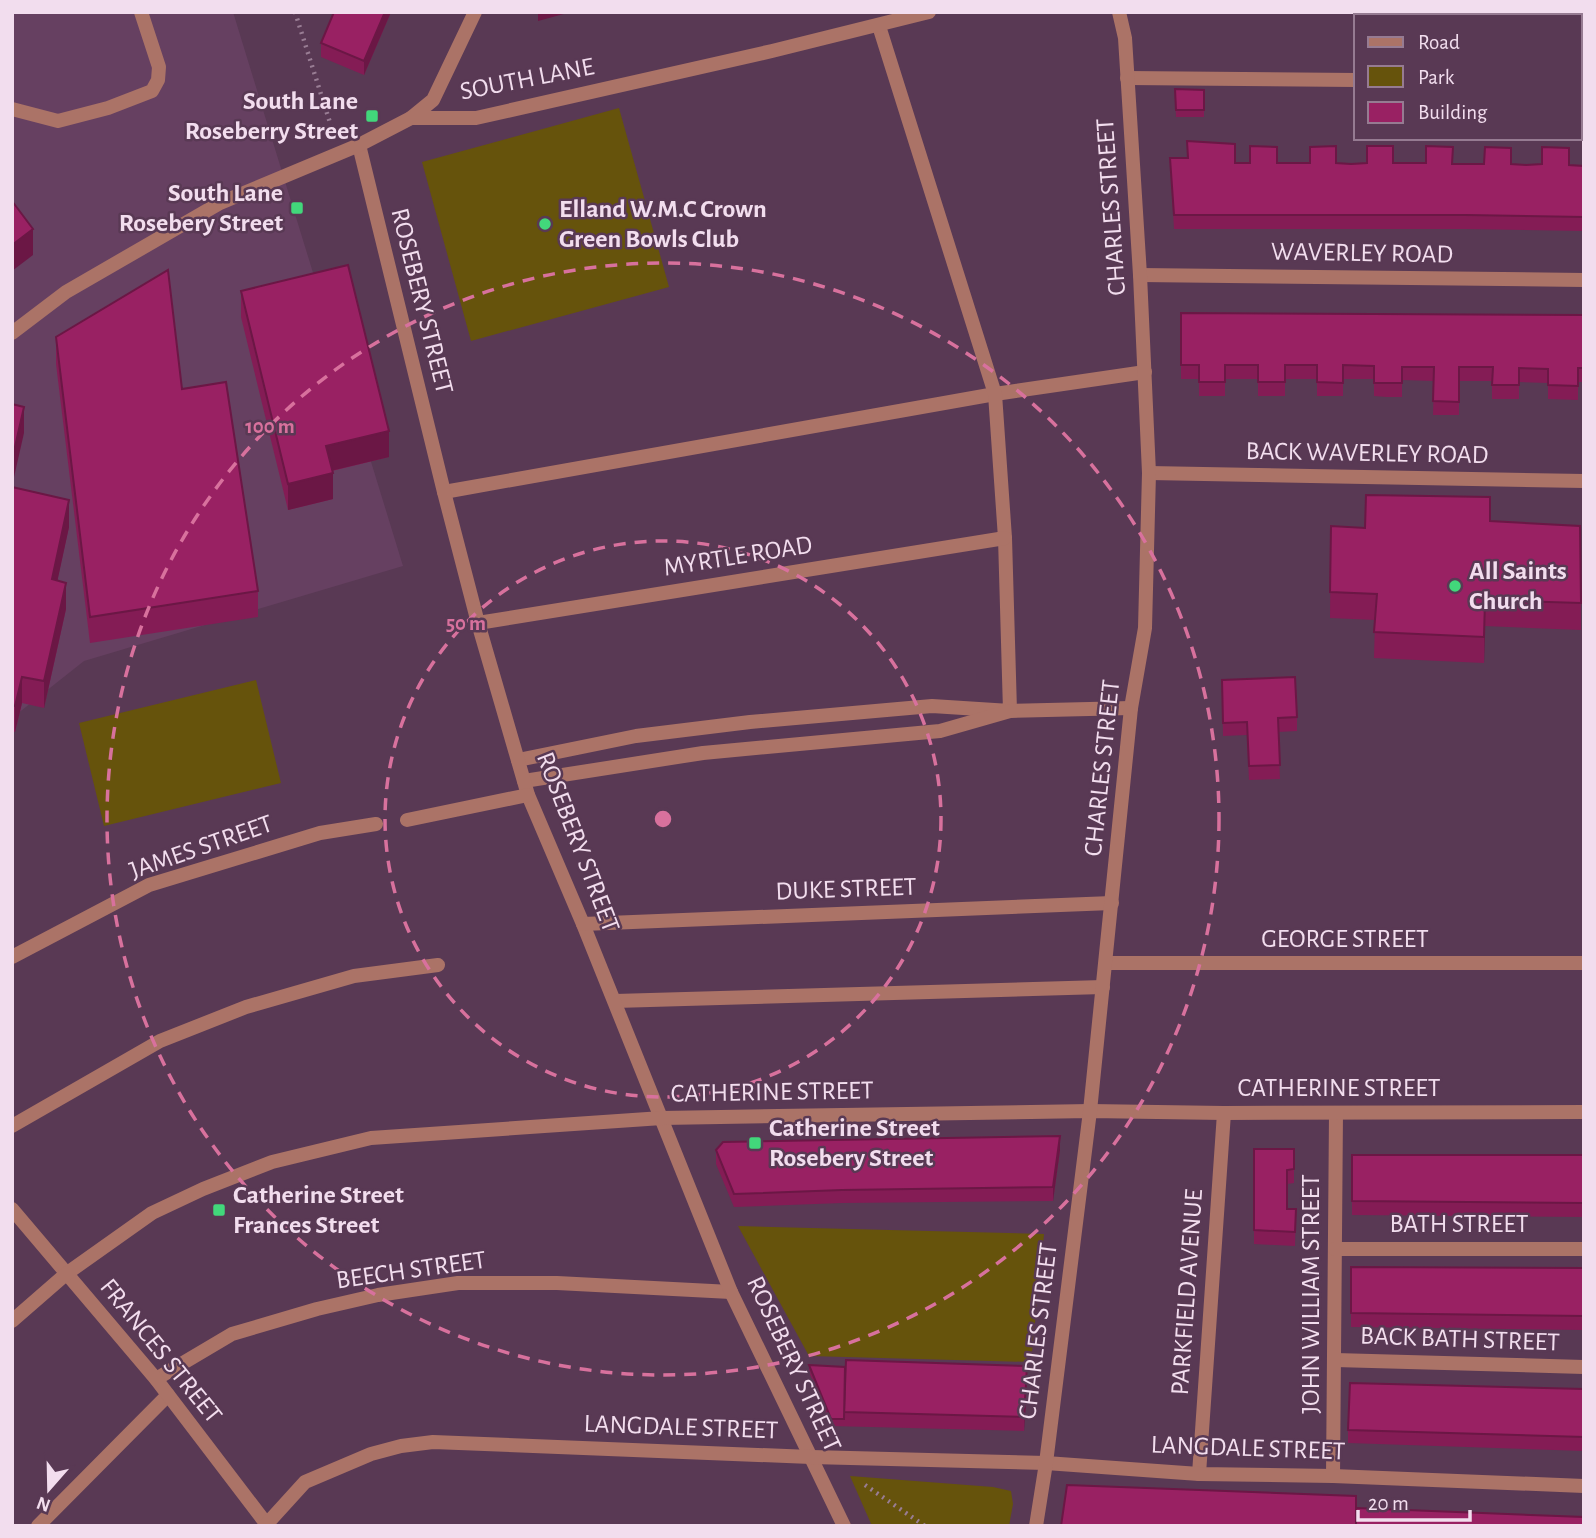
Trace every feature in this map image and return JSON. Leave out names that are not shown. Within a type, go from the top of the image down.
[{"type":"street","points":[[12,108],[58,121],[108,108],[152,90],[158,80],[159,67],[141,12]]},
{"type":"street","points":[[411,118],[433,100],[475,12]]},
{"type":"street","name":"CHARLES STREET","points":[[1036,1526],[1090,1111],[1131,708],[1145,628],[1149,473],[1145,372],[1125,38],[1119,12]]},
{"type":"street","name":"SOUTH LANE","points":[[12,333],[66,292],[220,203],[359,145],[411,118],[476,118],[879,26],[924,13]]},
{"type":"street","points":[[879,26],[995,394],[1006,538],[1010,711]]},
{"type":"street","points":[[1127,78],[1354,80]]},
{"type":"street","name":"ROSEBERY STREET","points":[[359,145],[478,623],[526,788],[732,1292],[844,1526]]},
{"type":"street","name":"WAVERLEY ROAD","points":[[1140,275],[1584,281]]},
{"type":"street","points":[[444,492],[995,394],[1145,372]]},
{"type":"street","name":"BACK WAVERLEY ROAD","points":[[1149,473],[1584,481]]},
{"type":"street","name":"MYRTLE ROAD","points":[[478,623],[1006,538]]},
{"type":"street","points":[[518,760],[636,736],[750,722],[932,706],[1010,711],[1131,708]]},
{"type":"street","points":[[407,820],[526,788],[703,753],[940,731],[1010,711]]},
{"type":"street","name":"JAMES STREET","points":[[12,957],[149,885],[320,834],[376,824]]},
{"type":"street","name":"DUKE STREET","points":[[583,924],[1112,903]]},
{"type":"street","name":"GEORGE STREET","points":[[1106,963],[1584,963]]},
{"type":"street","points":[[12,1126],[160,1041],[246,1007],[354,976],[438,965]]},
{"type":"street","points":[[615,1001],[1103,988]]},
{"type":"street","name":"CATHERINE STREET","points":[[12,1321],[66,1274],[152,1213],[203,1189],[272,1162],[371,1138],[662,1118],[1090,1111],[1584,1112]]},
{"type":"street","name":"PARKFIELD AVENUE","points":[[1199,1474],[1224,1113]]},
{"type":"street","name":"JOHN WILLIAM STREET","points":[[1333,1476],[1336,1113]]},
{"type":"street","name":"FRANCES STREET","points":[[12,1209],[156,1379],[267,1525]]},
{"type":"street","name":"BATH STREET","points":[[1335,1249],[1584,1249]]},
{"type":"street","name":"BEECH STREET","points":[[156,1379],[232,1334],[317,1309],[378,1295],[470,1283],[557,1283],[732,1292]]},
{"type":"street","name":"BACK BATH STREET","points":[[1335,1360],[1584,1367]]},
{"type":"street","points":[[38,1526],[168,1395]]},
{"type":"street","name":"LANGDALE STREET","points":[[267,1525],[305,1482],[359,1458],[401,1446],[433,1442],[1046,1463],[1199,1474],[1333,1476],[1584,1486]]},
{"type":"path","points":[[295,12],[340,153]]},
{"type":"path","points":[[861,1483],[925,1526]]},
{"type":"shaded area","points":[[12,12],[233,12],[403,566],[84,661],[12,718]]},
{"type":"green space","name":"Elland W.M.C Crown Green Bowls Club","points":[[619,108],[669,287],[471,341],[422,162]]},
{"type":"green space","points":[[256,680],[281,783],[104,826],[79,723]]},
{"type":"green space","points":[[738,1226],[1044,1234],[1031,1362],[809,1356]]},
{"type":"green space","points":[[850,1476],[993,1487],[1011,1491],[1013,1504],[1009,1526],[872,1526]]},
{"type":"building","points":[[334,12],[385,12],[364,61],[321,43]]},
{"type":"building","points":[[1175,89],[1204,90],[1204,110],[1176,110]]},
{"type":"building","points":[[1187,141],[1235,144],[1235,163],[1250,163],[1250,146],[1277,147],[1277,163],[1310,163],[1310,147],[1336,146],[1336,163],[1351,164],[1367,163],[1367,146],[1393,146],[1393,163],[1426,163],[1426,146],[1453,147],[1452,164],[1484,164],[1485,147],[1511,148],[1511,164],[1526,165],[1542,164],[1542,147],[1569,148],[1569,165],[1584,166],[1584,217],[1174,215],[1170,158],[1188,158]]},
{"type":"building","points":[[12,201],[33,229],[12,245]]},
{"type":"building","points":[[348,265],[389,431],[326,446],[333,473],[288,484],[241,291]]},
{"type":"building","points":[[168,270],[182,389],[226,382],[258,591],[90,617],[56,337]]},
{"type":"building","points":[[1181,313],[1584,315],[1584,368],[1578,368],[1578,386],[1548,385],[1548,369],[1519,368],[1519,385],[1492,385],[1493,367],[1459,367],[1459,402],[1433,401],[1434,367],[1402,367],[1402,383],[1374,383],[1374,366],[1343,365],[1343,383],[1317,382],[1317,365],[1285,365],[1285,382],[1258,382],[1258,365],[1225,365],[1225,382],[1199,382],[1199,365],[1181,365]]},
{"type":"building","points":[[12,404],[24,407],[12,460]]},
{"type":"building","points":[[12,487],[69,500],[52,579],[66,583],[44,681],[22,677],[15,706],[12,705]]},
{"type":"building","name":"All Saints Church","points":[[1366,495],[1490,497],[1490,521],[1580,526],[1581,603],[1485,600],[1484,637],[1374,632],[1377,594],[1330,592],[1331,526],[1365,528]]},
{"type":"building","points":[[1295,677],[1297,717],[1278,718],[1280,765],[1249,766],[1247,722],[1223,723],[1222,680]]},
{"type":"building","points":[[1060,1136],[1053,1187],[734,1194],[716,1150],[723,1142]]},
{"type":"building","points":[[1254,1149],[1294,1149],[1294,1169],[1287,1170],[1287,1209],[1296,1209],[1295,1232],[1254,1230]]},
{"type":"building","points":[[1352,1155],[1584,1155],[1584,1203],[1352,1201]]},
{"type":"building","points":[[1351,1267],[1584,1268],[1584,1316],[1351,1313]]},
{"type":"building","points":[[846,1360],[1027,1366],[1024,1417],[844,1412]]},
{"type":"building","points":[[809,1365],[845,1367],[844,1419],[831,1419]]},
{"type":"building","points":[[1350,1383],[1584,1389],[1584,1437],[1348,1430]]},
{"type":"building","points":[[1067,1485],[1356,1496],[1356,1526],[1061,1526]]},
{"type":"building","points":[[1356,1508],[1584,1517],[1584,1526],[1356,1526]]},
{"type":"place","name":"South Lane Roseberry Street","points":[[372,116]]},
{"type":"place","name":"South Lane Rosebery Street","points":[[297,208]]},
{"type":"place","name":"Elland W.M.C Crown Green Bowls Club","points":[[545,224]]},
{"type":"place","name":"All Saints Church","points":[[1455,586]]},
{"type":"place","name":"Catherine Street Rosebery Street","points":[[755,1143]]},
{"type":"place","name":"Catherine Street Frances Street","points":[[219,1210]]}]
